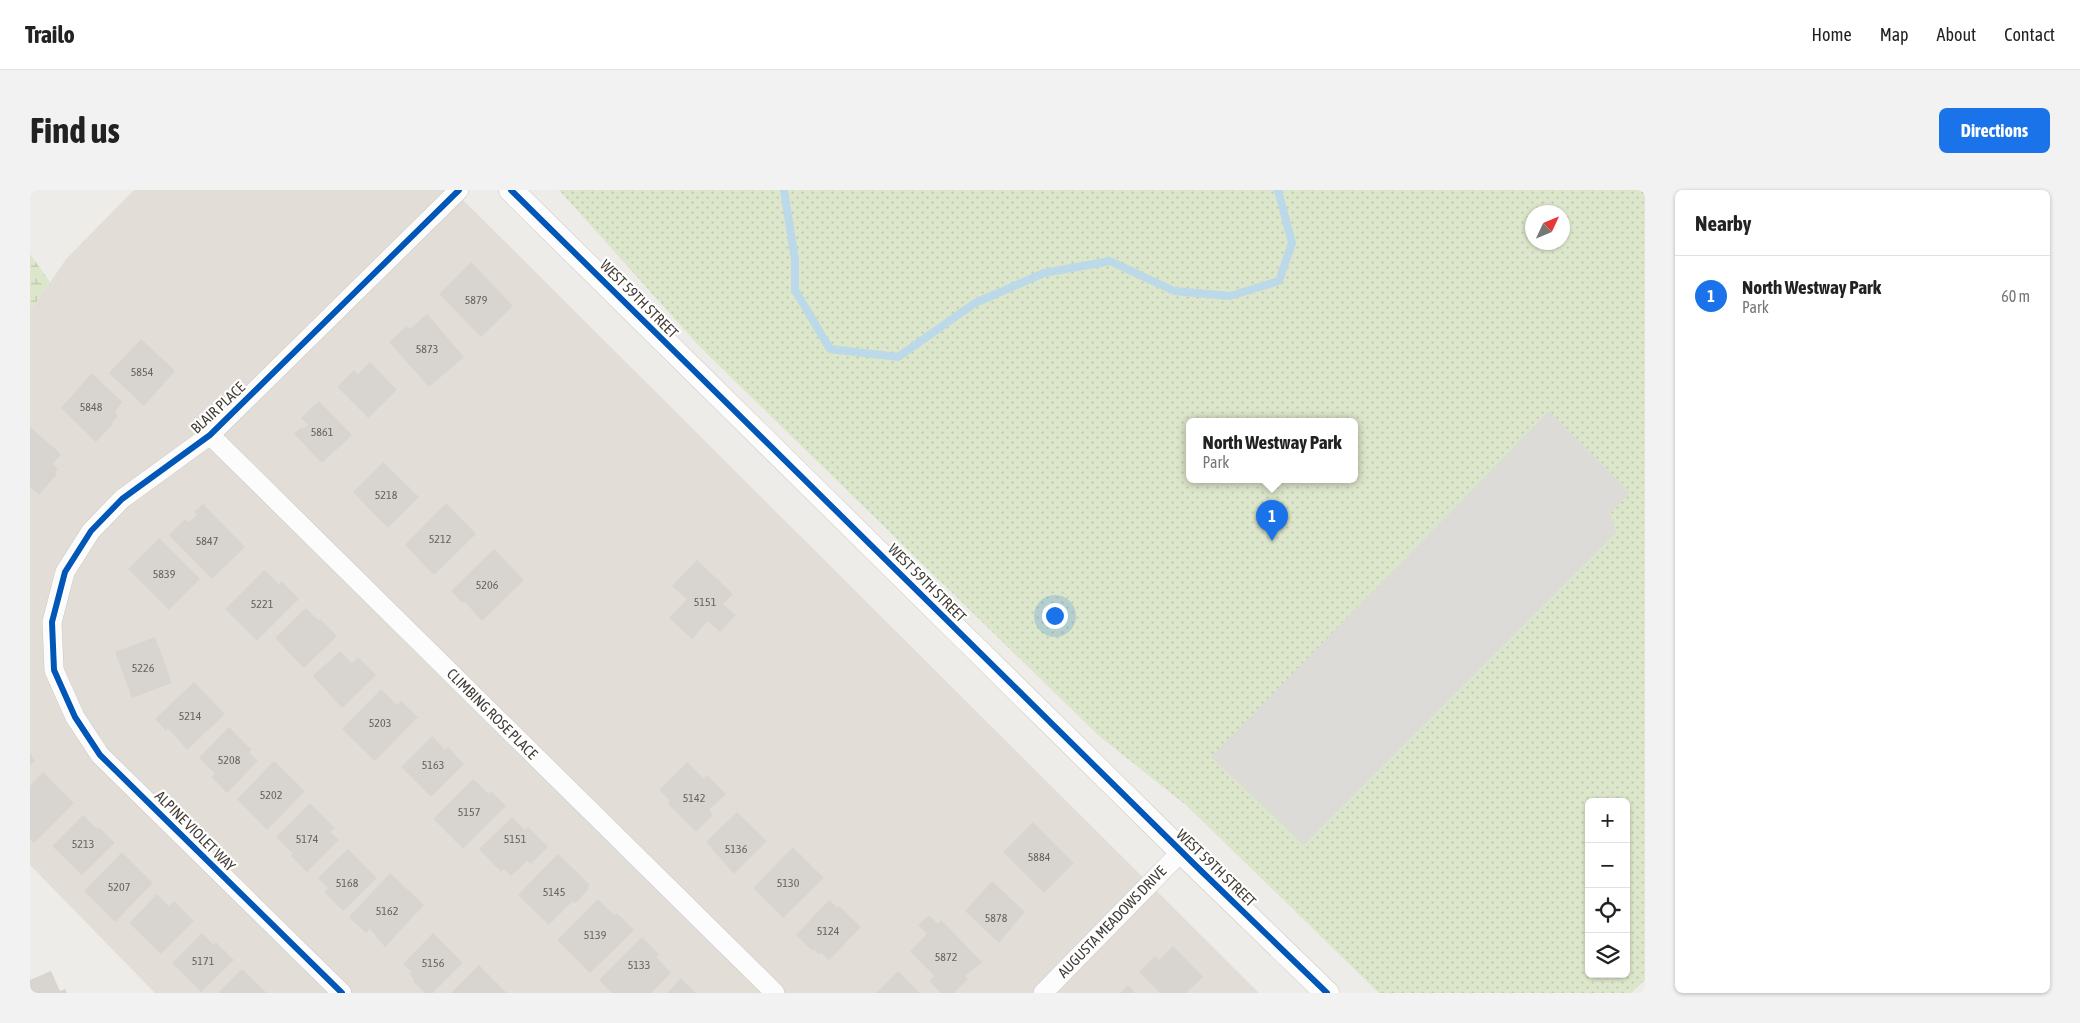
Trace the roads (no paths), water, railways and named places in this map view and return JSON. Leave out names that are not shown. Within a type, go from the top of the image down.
[{"type":"street","name":"BLAIR PLACE","points":[[54,670],[52,622],[65,572],[91,531],[122,499],[210,435],[459,190]]},
{"type":"street","name":"WEST 59TH STREET","points":[[511,190],[1181,852],[1327,993]]},
{"type":"street","name":"CLIMBING ROSE PLACE","points":[[210,435],[775,993]]},
{"type":"street","name":"ALPINE VIOLET WAY","points":[[54,670],[75,717],[100,755],[342,993]]},
{"type":"street","name":"AUGUSTA MEADOWS DRIVE","points":[[1043,993],[1181,852]]},
{"type":"waterway","points":[[784,190],[795,260],[795,290],[830,349],[898,357],[975,303],[1044,273],[1110,261],[1174,291],[1230,296],[1279,281],[1292,243],[1278,190]]},
{"type":"place","name":"North Westway Park","points":[[1272,541]]}]
